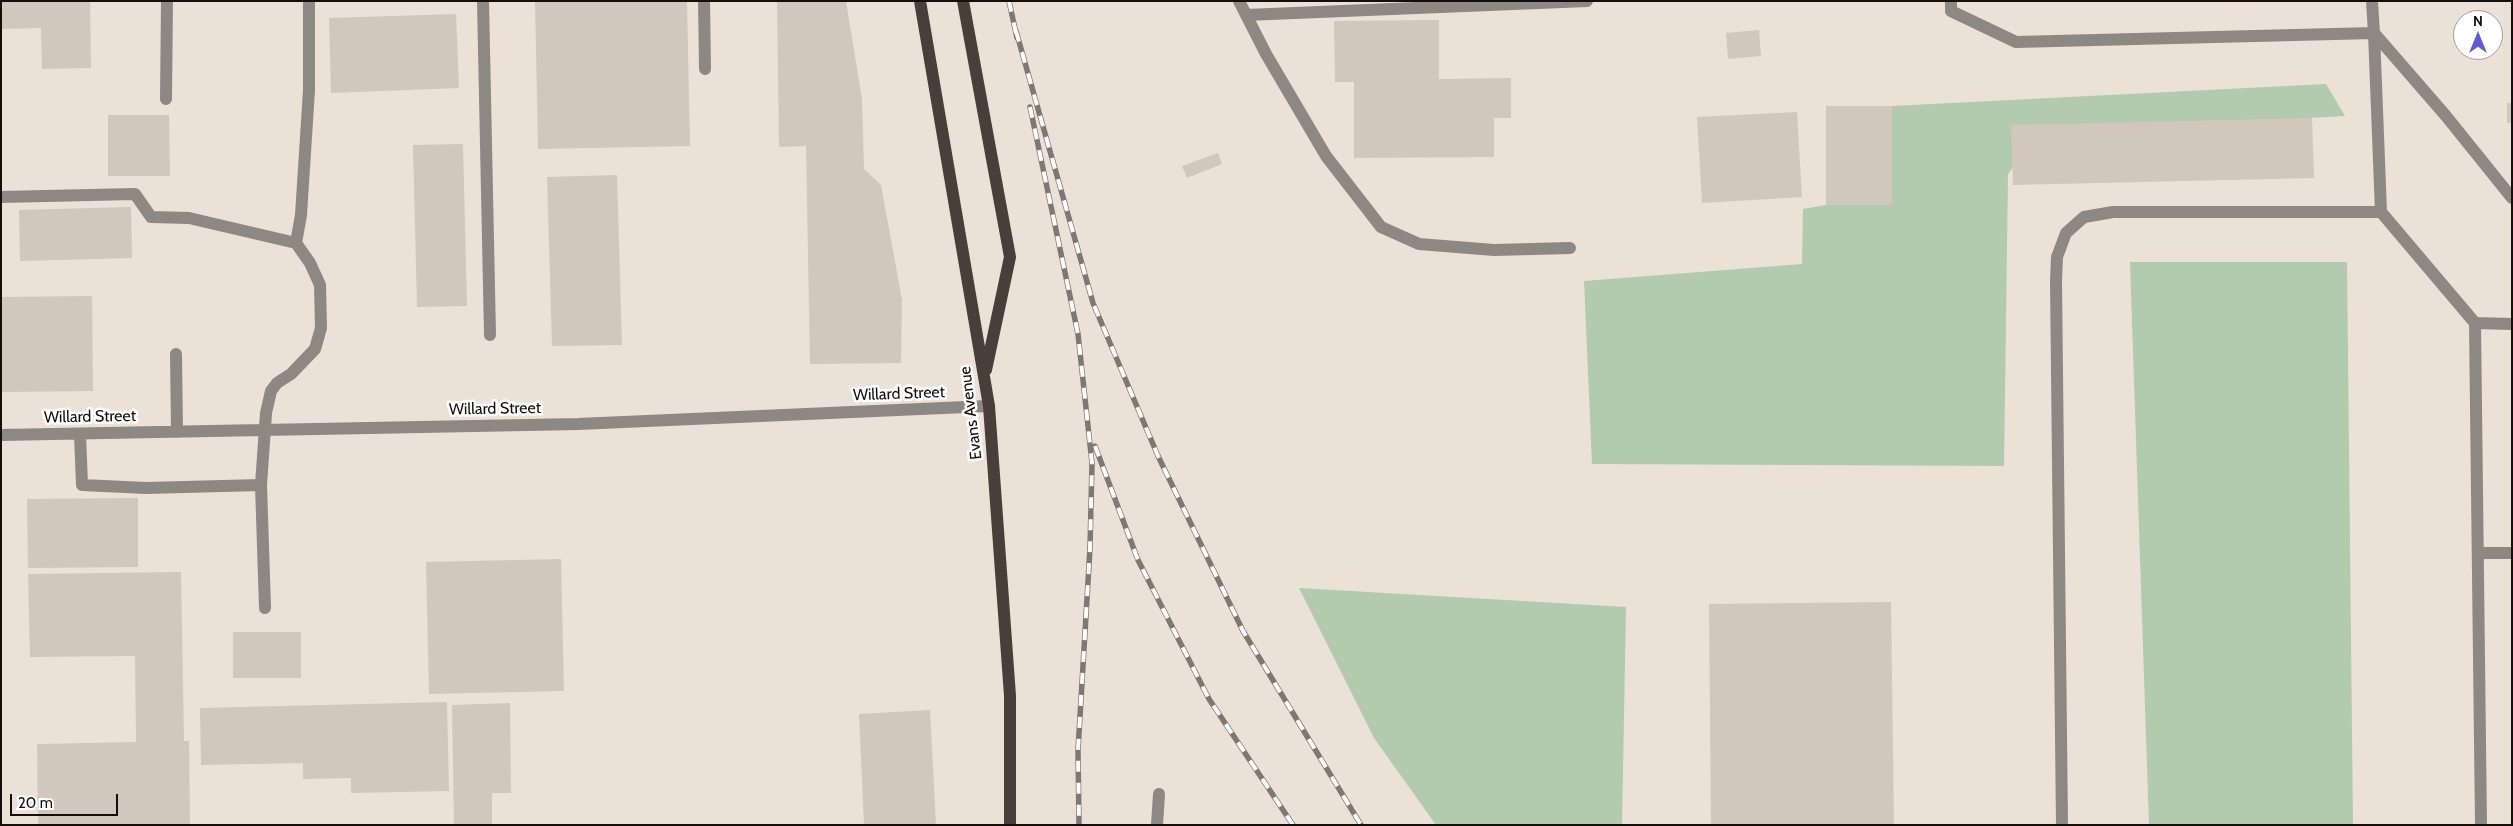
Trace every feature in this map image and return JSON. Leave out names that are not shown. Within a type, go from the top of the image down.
[{"type":"main road","name":"Evans Avenue","points":[[920,1],[989,406],[1010,696],[1010,825]]},
{"type":"main road","points":[[964,1],[1010,257],[984,378]]},
{"type":"street","points":[[166,99],[167,1]]},
{"type":"street","points":[[296,243],[301,215],[309,90],[309,1]]},
{"type":"street","points":[[483,1],[490,335]]},
{"type":"street","points":[[704,1],[705,69]]},
{"type":"street","points":[[1239,1],[1266,54],[1326,156],[1381,227],[1419,244],[1494,250],[1570,248]]},
{"type":"street","points":[[1246,15],[1586,1]]},
{"type":"street","points":[[1950,1],[1951,11],[2016,42],[2374,33]]},
{"type":"street","points":[[2372,1],[2381,212],[2475,323],[2481,825]]},
{"type":"street","points":[[2374,33],[2446,116],[2512,198]]},
{"type":"street","points":[[1,196],[135,194],[151,216],[189,218],[296,243],[310,263],[320,285],[321,328],[315,349],[291,374],[277,383],[271,391],[264,431],[261,485],[265,608]]},
{"type":"street","points":[[2062,825],[2056,281],[2058,257],[2066,233],[2084,217],[2113,212],[2381,212]]},
{"type":"street","points":[[2475,323],[2512,324]]},
{"type":"street","points":[[176,354],[177,432]]},
{"type":"street","name":"Willard Street","points":[[1,435],[578,424],[989,406]]},
{"type":"street","points":[[80,434],[82,484],[146,488],[261,485]]},
{"type":"street","points":[[2478,553],[2512,553]]},
{"type":"street","points":[[1157,825],[1159,794]]},
{"type":"green space","points":[[2326,84],[2345,116],[2076,131],[2034,138],[2008,174],[2004,466],[1592,464],[1584,281],[1802,264],[1803,209],[1826,205],[1892,204],[1892,106]]},
{"type":"green space","points":[[2130,262],[2347,262],[2353,825],[2149,825]]},
{"type":"green space","points":[[1299,588],[1626,607],[1622,825],[1436,825],[1374,738]]},
{"type":"building","points":[[1,1],[90,1],[91,68],[42,69],[41,28],[1,29]]},
{"type":"building","points":[[535,1],[687,1],[690,146],[538,149]]},
{"type":"building","points":[[777,1],[846,1],[862,99],[864,169],[881,185],[902,300],[901,363],[810,364],[806,146],[779,147]]},
{"type":"building","points":[[456,14],[459,88],[331,93],[329,18]]},
{"type":"building","points":[[1439,20],[1439,79],[1511,78],[1511,118],[1494,118],[1494,157],[1354,158],[1354,82],[1335,82],[1334,21]]},
{"type":"building","points":[[1759,30],[1761,56],[1728,59],[1726,33]]},
{"type":"building","points":[[2507,103],[2512,103],[2512,123],[2507,123]]},
{"type":"building","points":[[1826,106],[1892,106],[1892,205],[1826,205]]},
{"type":"building","points":[[1797,112],[1802,197],[1702,203],[1697,117]]},
{"type":"building","points":[[108,115],[169,115],[170,176],[108,176]]},
{"type":"building","points":[[2312,118],[2314,178],[2013,185],[2011,125]]},
{"type":"building","points":[[463,144],[467,306],[417,307],[413,145]]},
{"type":"building","points":[[1218,153],[1222,164],[1187,178],[1182,166]]},
{"type":"building","points":[[617,175],[622,345],[552,346],[547,177]]},
{"type":"building","points":[[131,207],[132,258],[20,261],[19,210]]},
{"type":"building","points":[[92,296],[93,391],[2,392],[1,297]]},
{"type":"building","points":[[138,498],[138,567],[28,568],[27,499]]},
{"type":"building","points":[[561,559],[564,691],[429,694],[426,562]]},
{"type":"building","points":[[181,572],[184,741],[189,741],[190,825],[38,825],[37,744],[136,742],[135,656],[30,657],[28,574]]},
{"type":"building","points":[[1891,602],[1894,825],[1711,825],[1709,604]]},
{"type":"building","points":[[233,632],[301,632],[301,678],[233,678]]},
{"type":"building","points":[[447,702],[449,791],[351,793],[351,778],[303,779],[303,763],[201,765],[200,708]]},
{"type":"building","points":[[510,703],[511,793],[492,793],[492,825],[454,825],[452,705]]},
{"type":"building","points":[[930,710],[936,825],[864,825],[859,714]]},
{"type":"railway","points":[[1009,1],[1017,38]]},
{"type":"railway","points":[[1016,31],[1093,303],[1158,456],[1243,631],[1361,825]]},
{"type":"railway","points":[[1030,107],[1078,334],[1092,463],[1090,548],[1078,750],[1079,825]]},
{"type":"railway","points":[[1095,446],[1138,560],[1209,699],[1293,825]]}]
